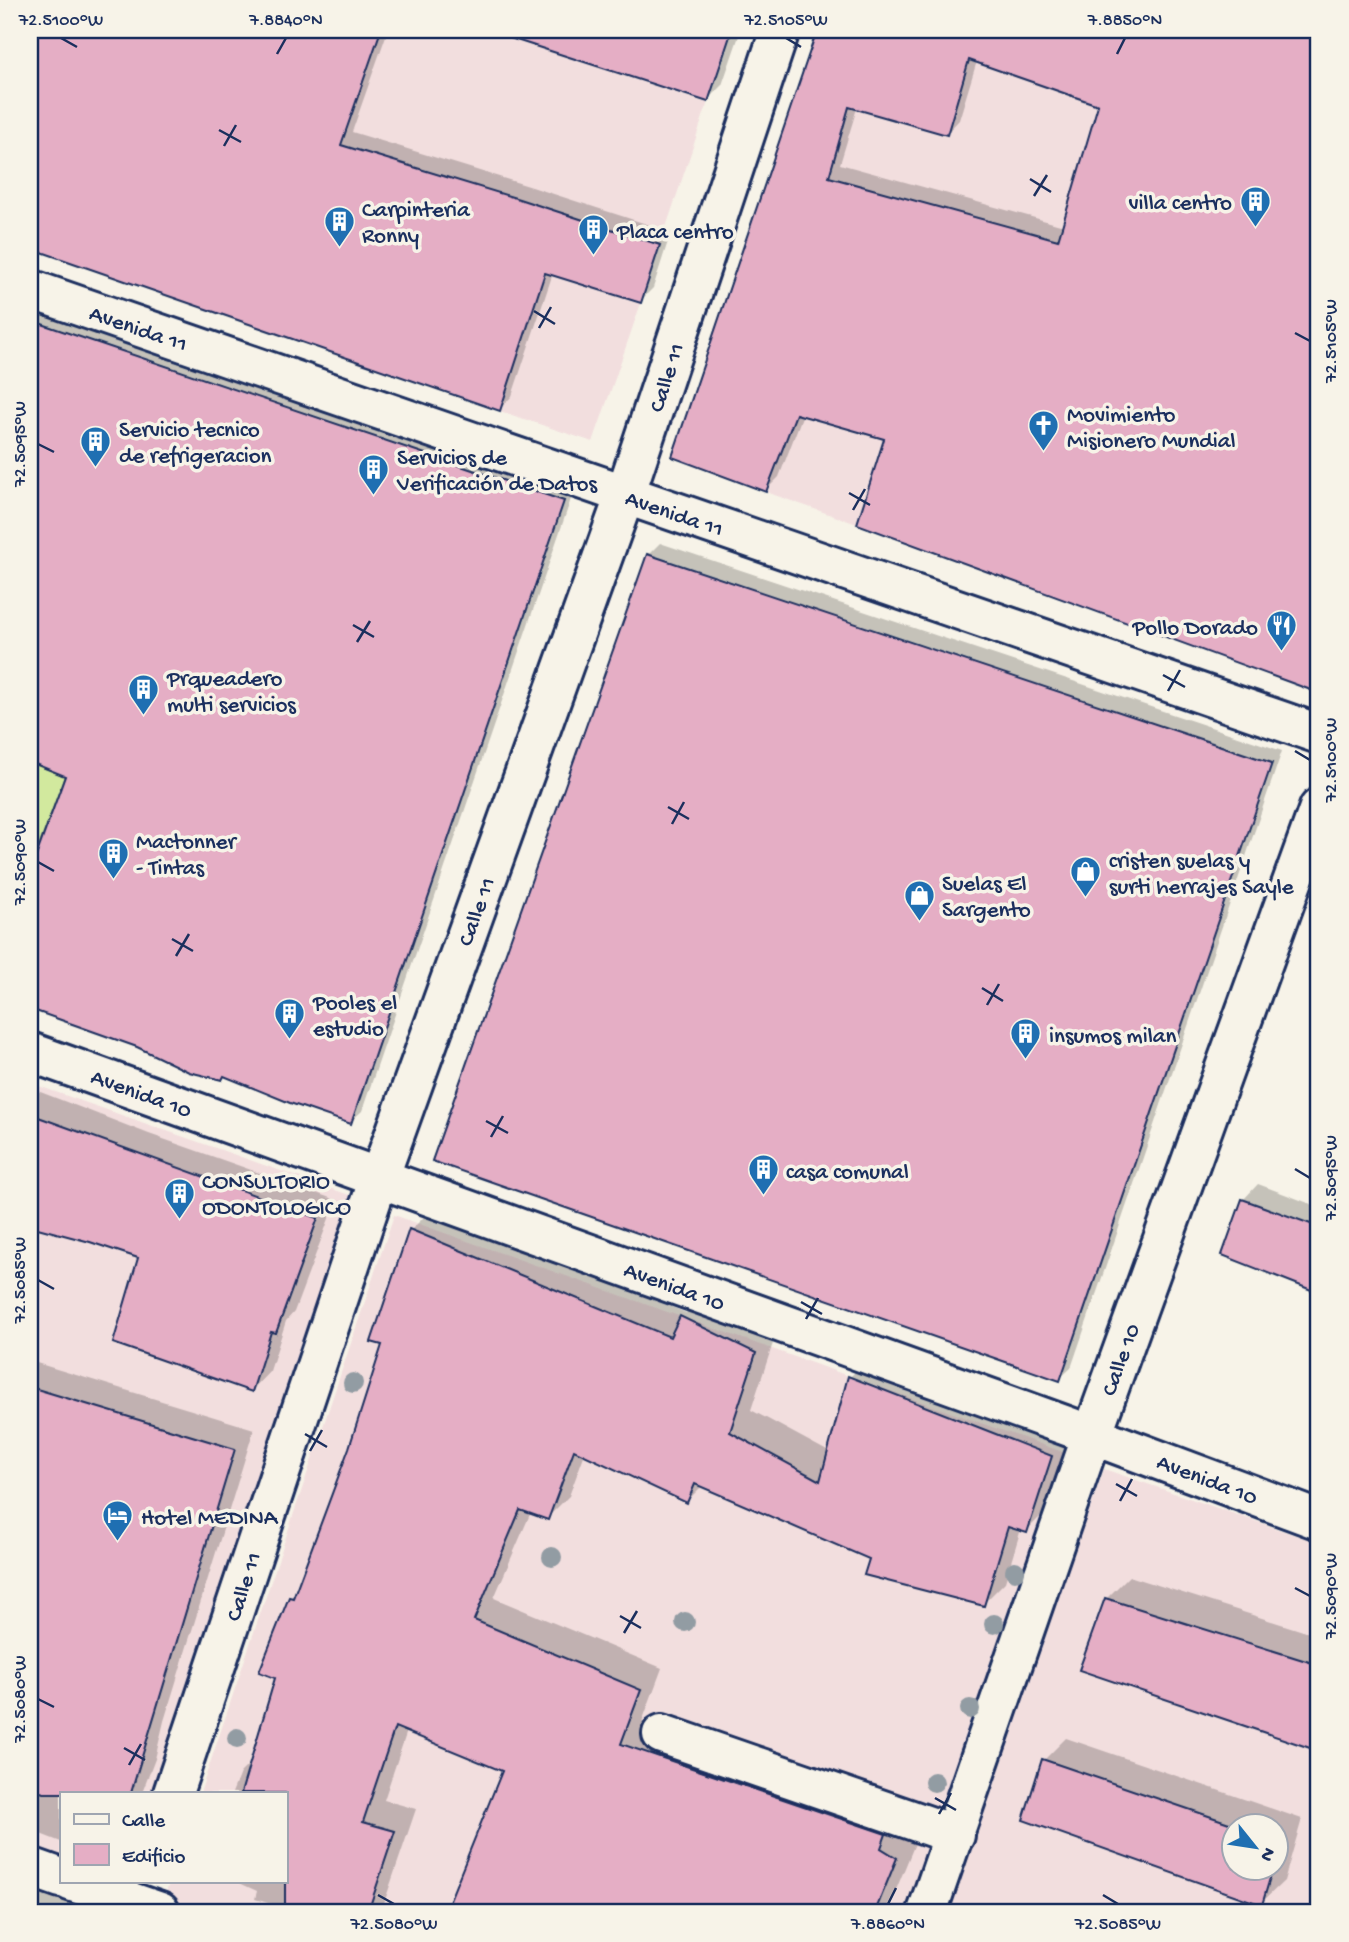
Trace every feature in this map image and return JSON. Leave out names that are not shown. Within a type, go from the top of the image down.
[{"type":"street","name":"Calle 11","points":[[173,1792],[379,1178],[625,495],[780,30]]},
{"type":"street","name":"Avenida 11","points":[[30,289],[1319,734]]},
{"type":"street","name":"Calle 10","points":[[927,1912],[1092,1435],[1319,808]]},
{"type":"street","name":"Avenida 10","points":[[30,1052],[1092,1435],[1319,1520]]},
{"type":"street","points":[[662,1734],[955,1835]]},
{"type":"street","points":[[30,1867],[60,1878]]},
{"type":"street","points":[[73,1882],[143,1902]]},
{"type":"shaded area","points":[[381,30],[485,30],[708,102],[660,245],[341,145]]},
{"type":"shaded area","points":[[969,60],[1098,105],[1058,240],[772,161],[849,107],[947,135]]},
{"type":"shaded area","points":[[545,273],[641,303],[593,442],[500,411]]},
{"type":"shaded area","points":[[749,399],[884,439],[857,524],[766,492],[783,448],[740,434]]},
{"type":"shaded area","points":[[30,1083],[355,1197],[159,1792],[60,1792],[60,1861],[30,1851]]},
{"type":"shaded area","points":[[394,1215],[1074,1456],[912,1912],[204,1912],[164,1898],[170,1882],[287,1882],[287,1792],[200,1792]]},
{"type":"shaded area","points":[[1104,1469],[1319,1543],[1319,1912],[944,1912]]},
{"type":"green space","points":[[30,762],[65,776],[30,871]]},
{"type":"building","points":[[30,30],[381,30],[341,145],[660,245],[641,303],[545,273],[500,411],[30,248]]},
{"type":"building","points":[[508,30],[732,30],[708,102],[507,37]]},
{"type":"building","points":[[817,30],[1319,30],[1319,693],[857,524],[884,439],[796,414],[766,492],[672,457]],"holes":[[[969,60],[1098,105],[1058,240],[829,177],[849,107],[947,135]]]},
{"type":"building","points":[[30,320],[564,501],[351,1124],[224,1076],[222,1080],[189,1072],[137,1047],[30,1009],[30,873],[65,776],[30,762]]},
{"type":"building","points":[[647,554],[1272,763],[1060,1381],[432,1161]]},
{"type":"building","points":[[30,1114],[318,1218],[276,1333],[271,1332],[252,1392],[113,1343],[138,1258],[30,1226]]},
{"type":"building","points":[[1242,1199],[1319,1227],[1319,1293],[1222,1255]]},
{"type":"building","points":[[409,1229],[670,1337],[680,1316],[756,1353],[730,1432],[820,1481],[848,1376],[1052,1456],[1027,1533],[1008,1527],[984,1606],[864,1575],[869,1559],[695,1484],[687,1503],[574,1450],[548,1520],[520,1510],[474,1620],[641,1690],[621,1744],[886,1834],[881,1848],[897,1858],[875,1912],[445,1912],[502,1771],[395,1727],[363,1822],[395,1831],[368,1912],[285,1912],[287,1792],[241,1792],[275,1678],[259,1672],[289,1597],[293,1598],[349,1448],[382,1345],[371,1342]]},
{"type":"building","points":[[30,1387],[235,1449],[131,1792],[43,1793],[30,1787]]},
{"type":"building","points":[[1105,1598],[1319,1665],[1319,1751],[1079,1670]]},
{"type":"building","points":[[1042,1759],[1220,1820],[1220,1882],[1269,1882],[1262,1905],[1023,1820]]},
{"type":"place","name":"villa centro","points":[[1255,228]]},
{"type":"place","name":"Carpinteria Ronny","points":[[339,248]]},
{"type":"place","name":"Placa centro","points":[[594,257]]},
{"type":"place","name":"Movimiento Misionero Mundial","points":[[1044,453]]},
{"type":"place","name":"Servicio tecnico de refrigeracion","points":[[96,468]]},
{"type":"place","name":"Servicios de Verificación de Datos","points":[[374,496]]},
{"type":"place","name":"Pollo Dorado","points":[[1281,653]]},
{"type":"place","name":"Prqueadero multi servicios","points":[[144,717]]},
{"type":"place","name":"Mactonner - Tintas","points":[[113,880]]},
{"type":"place","name":"cristen suelas y surti herrajes Sayle","points":[[1086,899]]},
{"type":"place","name":"Suelas El Sargento","points":[[919,922]]},
{"type":"place","name":"Pooles el estudio","points":[[290,1041]]},
{"type":"place","name":"insumos milan","points":[[1026,1061]]},
{"type":"place","name":"casa comunal","points":[[763,1197]]},
{"type":"place","name":"CONSULTORIO ODONTOLOGICO","points":[[179,1220]]},
{"type":"place","name":"Hotel MEDINA","points":[[118,1543]]}]
